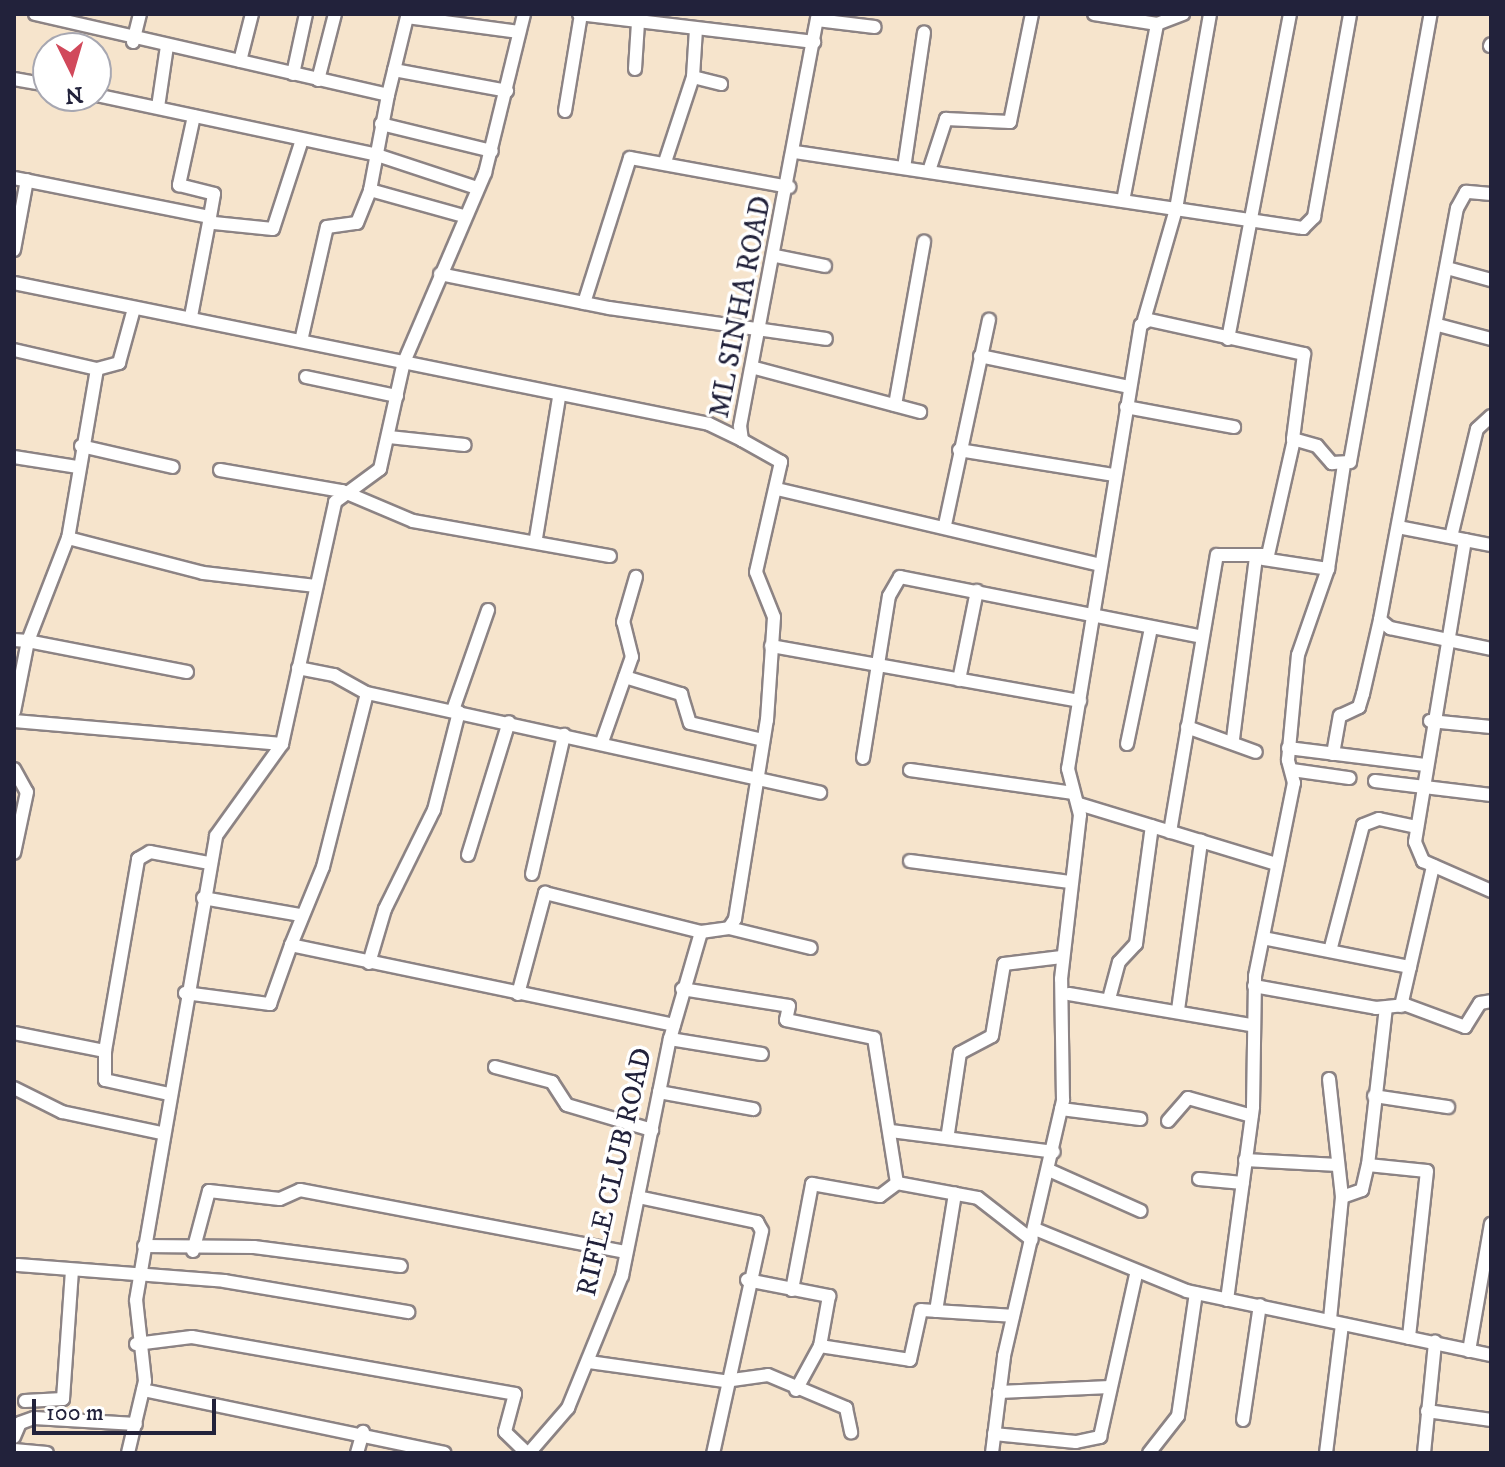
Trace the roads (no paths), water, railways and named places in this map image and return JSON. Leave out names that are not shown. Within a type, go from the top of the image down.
[{"type":"street","points":[[35,14],[133,42],[240,61],[388,95]]},
{"type":"street","points":[[85,29],[89,14]]},
{"type":"street","points":[[133,42],[140,14]]},
{"type":"street","points":[[240,61],[252,14]]},
{"type":"street","points":[[293,74],[306,14]]},
{"type":"street","points":[[318,80],[335,14]]},
{"type":"street","points":[[128,1453],[143,1390],[136,1344],[139,1279],[209,863],[228,815],[282,744],[316,586],[342,491],[376,475],[389,437],[404,362],[492,151],[524,14]]},
{"type":"street","points":[[565,111],[580,14],[814,42]]},
{"type":"street","points":[[665,162],[693,77],[703,14]]},
{"type":"street","points":[[929,171],[946,119],[1010,122],[1032,14]]},
{"type":"street","points":[[1094,14],[1157,24],[1183,14]]},
{"type":"street","points":[[992,1453],[1013,1316],[1051,1171],[1061,1109],[1062,957],[1076,798],[1068,769],[1113,475],[1144,320],[1176,209],[1210,14]]},
{"type":"street","points":[[1228,339],[1290,14]]},
{"type":"street","points":[[795,152],[1303,228],[1314,217],[1350,14]]},
{"type":"street","points":[[1294,440],[1344,464],[1351,461],[1431,14]]},
{"type":"street","points":[[301,341],[327,227],[357,223],[370,190],[374,154],[408,15],[519,32]]},
{"type":"street","points":[[817,17],[875,27]]},
{"type":"street","name":"ML SINHA ROAD","points":[[729,928],[743,888],[763,740],[773,608],[756,572],[777,489],[781,458],[742,440],[817,17]]},
{"type":"street","points":[[635,69],[646,20]]},
{"type":"street","points":[[1123,201],[1157,24]]},
{"type":"street","points":[[904,168],[924,32]]},
{"type":"street","points":[[158,107],[167,46]]},
{"type":"street","points":[[394,70],[507,91]]},
{"type":"street","points":[[693,77],[721,84]]},
{"type":"street","points":[[112,98],[374,154],[477,188]]},
{"type":"street","points":[[191,317],[212,220],[214,194],[179,185],[194,116]]},
{"type":"street","points":[[381,124],[492,151]]},
{"type":"street","points":[[14,250],[20,179],[212,220],[273,229],[302,140]]},
{"type":"street","points":[[584,303],[628,161],[665,162],[789,187]]},
{"type":"street","points":[[370,190],[464,216]]},
{"type":"street","points":[[1333,754],[1340,716],[1359,707],[1363,694],[1462,197],[1491,194]]},
{"type":"street","points":[[895,405],[924,242]]},
{"type":"street","points":[[776,256],[825,266]]},
{"type":"street","points":[[1447,268],[1491,280]]},
{"type":"street","points":[[440,274],[584,303],[826,339]]},
{"type":"street","points":[[14,283],[133,312],[191,317],[559,397],[709,424],[742,440]]},
{"type":"street","points":[[14,350],[97,369],[119,363],[133,312]]},
{"type":"street","points":[[945,525],[989,320]]},
{"type":"street","points":[[1144,320],[1304,354],[1294,440],[1260,558],[1233,739]]},
{"type":"street","points":[[1438,325],[1491,339]]},
{"type":"street","points":[[980,356],[1130,387]]},
{"type":"street","points":[[755,368],[920,412]]},
{"type":"street","points":[[14,712],[28,641],[68,538],[81,446],[97,369]]},
{"type":"street","points":[[306,377],[397,396]]},
{"type":"street","points":[[536,538],[559,397]]},
{"type":"street","points":[[1126,407],[1234,427]]},
{"type":"street","points":[[1451,537],[1477,429],[1491,416]]},
{"type":"street","points":[[1477,429],[1491,432]]},
{"type":"street","points":[[389,437],[465,445]]},
{"type":"street","points":[[81,446],[173,467]]},
{"type":"street","points":[[959,450],[1113,475]]},
{"type":"street","points":[[14,457],[78,467]]},
{"type":"street","points":[[1227,1300],[1252,1116],[1250,1025],[1254,986],[1292,770],[1288,748],[1298,655],[1328,569],[1344,464]]},
{"type":"street","points":[[220,470],[342,491],[413,521],[536,538],[610,556]]},
{"type":"street","points":[[777,489],[945,525],[1100,565]]},
{"type":"street","points":[[1398,527],[1491,545]]},
{"type":"street","points":[[68,538],[203,573],[316,586]]},
{"type":"street","points":[[1465,540],[1430,721],[1417,827],[1418,854],[1433,866],[1491,891]]},
{"type":"street","points":[[1170,832],[1217,555],[1260,558],[1328,569]]},
{"type":"street","points":[[602,742],[632,657],[623,622],[636,577]]},
{"type":"street","points":[[863,758],[874,668],[900,577],[977,591],[1091,618],[1202,637]]},
{"type":"street","points":[[959,680],[977,591]]},
{"type":"street","points":[[369,963],[385,909],[434,810],[456,711],[488,610]]},
{"type":"street","points":[[1380,620],[1446,640],[1491,649]]},
{"type":"street","points":[[1127,744],[1151,628]]},
{"type":"street","points":[[14,640],[187,672]]},
{"type":"street","points":[[771,646],[874,668],[1080,701]]},
{"type":"street","points":[[298,668],[334,675],[367,693],[602,742],[820,793]]},
{"type":"street","points":[[625,677],[681,694],[690,723],[763,740]]},
{"type":"street","points":[[185,993],[270,1004],[300,915],[323,867],[367,693]]},
{"type":"street","points":[[14,721],[282,744]]},
{"type":"street","points":[[1430,721],[1491,727]]},
{"type":"street","points":[[468,855],[509,722]]},
{"type":"street","points":[[1187,727],[1233,739],[1256,752]]},
{"type":"street","points":[[532,874],[564,735]]},
{"type":"street","points":[[1288,748],[1425,765]]},
{"type":"street","points":[[14,769],[27,792],[14,853]]},
{"type":"street","points":[[910,770],[1076,798],[1170,832],[1277,864]]},
{"type":"street","points":[[1292,770],[1349,778]]},
{"type":"street","points":[[1375,781],[1491,795]]},
{"type":"street","points":[[1330,951],[1363,825],[1379,819],[1417,827]]},
{"type":"street","points":[[1109,999],[1119,962],[1136,944],[1152,826]]},
{"type":"street","points":[[1178,1010],[1185,911],[1201,841]]},
{"type":"street","points":[[169,1094],[105,1080],[105,1051],[138,859],[150,852],[209,863]]},
{"type":"street","points":[[910,861],[1070,882]]},
{"type":"street","points":[[1401,1006],[1433,866]]},
{"type":"street","points":[[518,994],[545,893],[701,932],[729,928],[811,948]]},
{"type":"street","points":[[203,898],[300,915]]},
{"type":"street","name":"RIFLE CLUB ROAD","points":[[528,1453],[558,1424],[589,1362],[626,1252],[670,1039],[701,932]]},
{"type":"street","points":[[1263,938],[1410,967]]},
{"type":"street","points":[[291,945],[674,1025]]},
{"type":"street","points":[[948,1133],[960,1053],[992,1036],[1004,964],[1062,957]]},
{"type":"street","points":[[1254,986],[1386,1008],[1401,1006],[1469,1027],[1480,1003],[1491,1001]]},
{"type":"street","points":[[682,989],[789,1006],[786,1020],[874,1038],[897,1183]]},
{"type":"street","points":[[1069,994],[1178,1010],[1250,1025]]},
{"type":"street","points":[[1342,1197],[1362,1190],[1368,1165],[1386,1008]]},
{"type":"street","points":[[14,1033],[105,1051]]},
{"type":"street","points":[[670,1039],[762,1054]]},
{"type":"street","points":[[495,1067],[552,1082],[567,1105],[652,1130]]},
{"type":"street","points":[[1326,1453],[1342,1197],[1329,1079]]},
{"type":"street","points":[[14,1088],[62,1112],[162,1133]]},
{"type":"street","points":[[659,1092],[753,1109]]},
{"type":"street","points":[[1374,1096],[1448,1107]]},
{"type":"street","points":[[1168,1121],[1188,1098],[1252,1116]]},
{"type":"street","points":[[1061,1109],[1140,1119]]},
{"type":"street","points":[[891,1131],[948,1133],[1054,1152]]},
{"type":"street","points":[[1245,1160],[1338,1165]]},
{"type":"street","points":[[1368,1165],[1427,1171],[1409,1338]]},
{"type":"street","points":[[1051,1171],[1141,1211]]},
{"type":"street","points":[[1199,1179],[1243,1183]]},
{"type":"street","points":[[792,1290],[812,1184],[880,1196],[897,1183],[978,1198],[1034,1235],[1196,1293],[1491,1355]]},
{"type":"street","points":[[193,1251],[209,1191],[280,1199],[300,1190],[626,1252]]},
{"type":"street","points":[[936,1311],[955,1194]]},
{"type":"street","points":[[638,1197],[757,1222],[762,1231],[747,1280],[713,1453]]},
{"type":"street","points":[[1469,1351],[1491,1224]]},
{"type":"street","points":[[144,1246],[193,1251],[254,1247],[401,1266]]},
{"type":"street","points":[[18,1265],[139,1279],[224,1281],[408,1312]]},
{"type":"street","points":[[14,1437],[25,1420],[19,1400],[63,1399],[72,1271]]},
{"type":"street","points":[[994,1434],[1091,1441],[1104,1429],[1110,1387],[1136,1274]]},
{"type":"street","points":[[747,1280],[829,1296],[820,1346],[796,1390]]},
{"type":"street","points":[[1149,1453],[1178,1416],[1196,1293]]},
{"type":"street","points":[[1243,1420],[1260,1305]]},
{"type":"street","points":[[820,1346],[910,1360],[921,1310],[1013,1316]]},
{"type":"street","points":[[136,1344],[192,1337],[515,1394],[505,1432],[528,1453]]},
{"type":"street","points":[[1424,1453],[1435,1342]]},
{"type":"street","points":[[589,1362],[725,1381],[759,1373],[846,1408],[851,1432]]},
{"type":"street","points":[[999,1392],[1110,1387]]},
{"type":"street","points":[[143,1390],[363,1432],[444,1453]]},
{"type":"street","points":[[1427,1411],[1491,1420]]},
{"type":"street","points":[[25,1420],[136,1424]]},
{"type":"street","points":[[357,1453],[363,1432]]},
{"type":"street","points":[[14,1450],[47,1453]]}]
